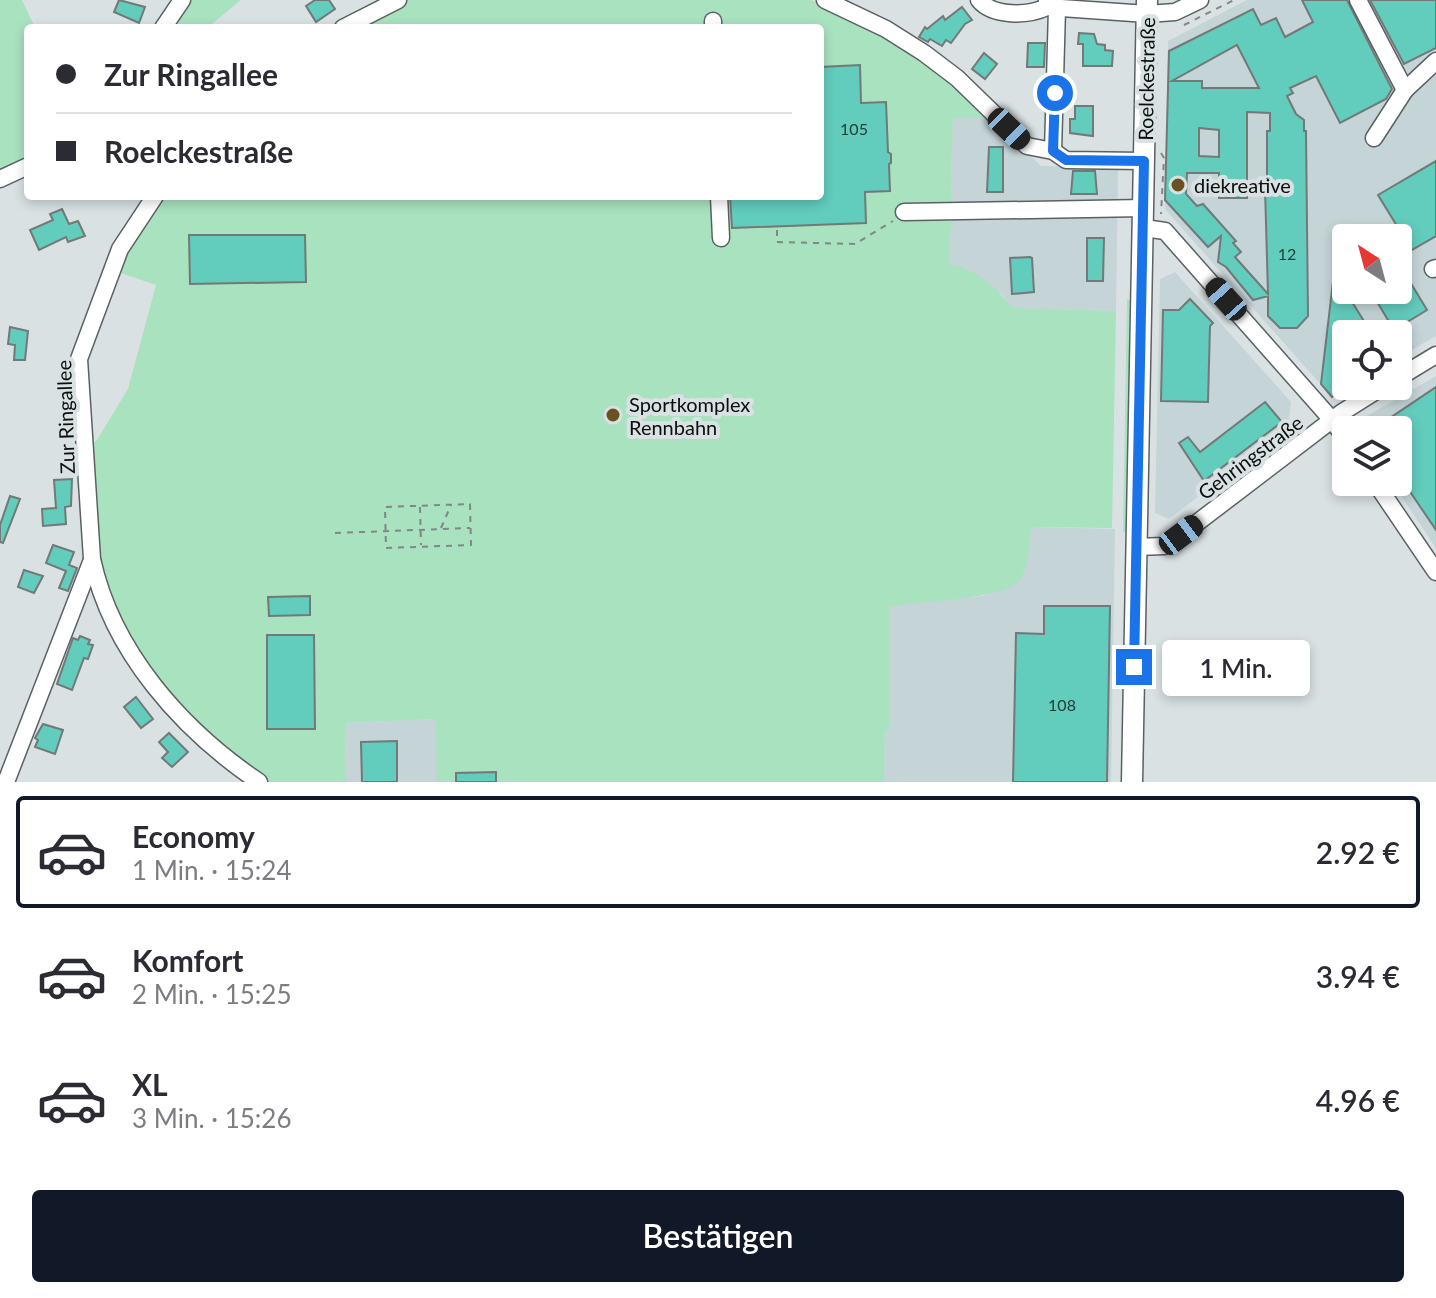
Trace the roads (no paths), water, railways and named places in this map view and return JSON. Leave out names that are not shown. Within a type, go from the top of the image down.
[{"type":"main road","name":"Roelckestraße","points":[[1132,782],[1147,7]]},
{"type":"street","points":[[166,24],[182,0]]},
{"type":"street","points":[[351,24],[398,0]]},
{"type":"street","points":[[825,0],[886,29],[924,53],[957,78],[1027,146],[1053,151],[1066,160],[1144,161]]},
{"type":"street","points":[[979,0],[993,11],[1035,13],[1050,5],[1147,7],[1175,12],[1200,0]]},
{"type":"street","points":[[1358,0],[1405,90]]},
{"type":"street","points":[[1050,5],[1053,151]]},
{"type":"street","points":[[1374,138],[1405,90],[1436,61]]},
{"type":"street","points":[[0,179],[24,168]]},
{"type":"street","name":"Zur Ringallee","points":[[152,200],[120,249],[79,359],[92,559],[98,587],[111,614],[153,685],[189,728],[259,782]]},
{"type":"street","points":[[719,200],[721,238]]},
{"type":"street","points":[[904,212],[1144,218],[1165,231],[1332,420]]},
{"type":"street","points":[[1412,370],[1436,355]]},
{"type":"street","name":"Gehringstraße","points":[[1338,416],[1363,400]]},
{"type":"street","name":"Gehringstraße","points":[[1136,547],[1164,546],[1181,535],[1332,420]]},
{"type":"street","points":[[1384,496],[1436,572]]},
{"type":"street","name":"Zur Ringallee","points":[[6,782],[92,559]]},
{"type":"place","name":"diekreative","points":[[1178,185]]},
{"type":"place","name":"Sportkomplex Rennbahn","points":[[613,415]]}]
